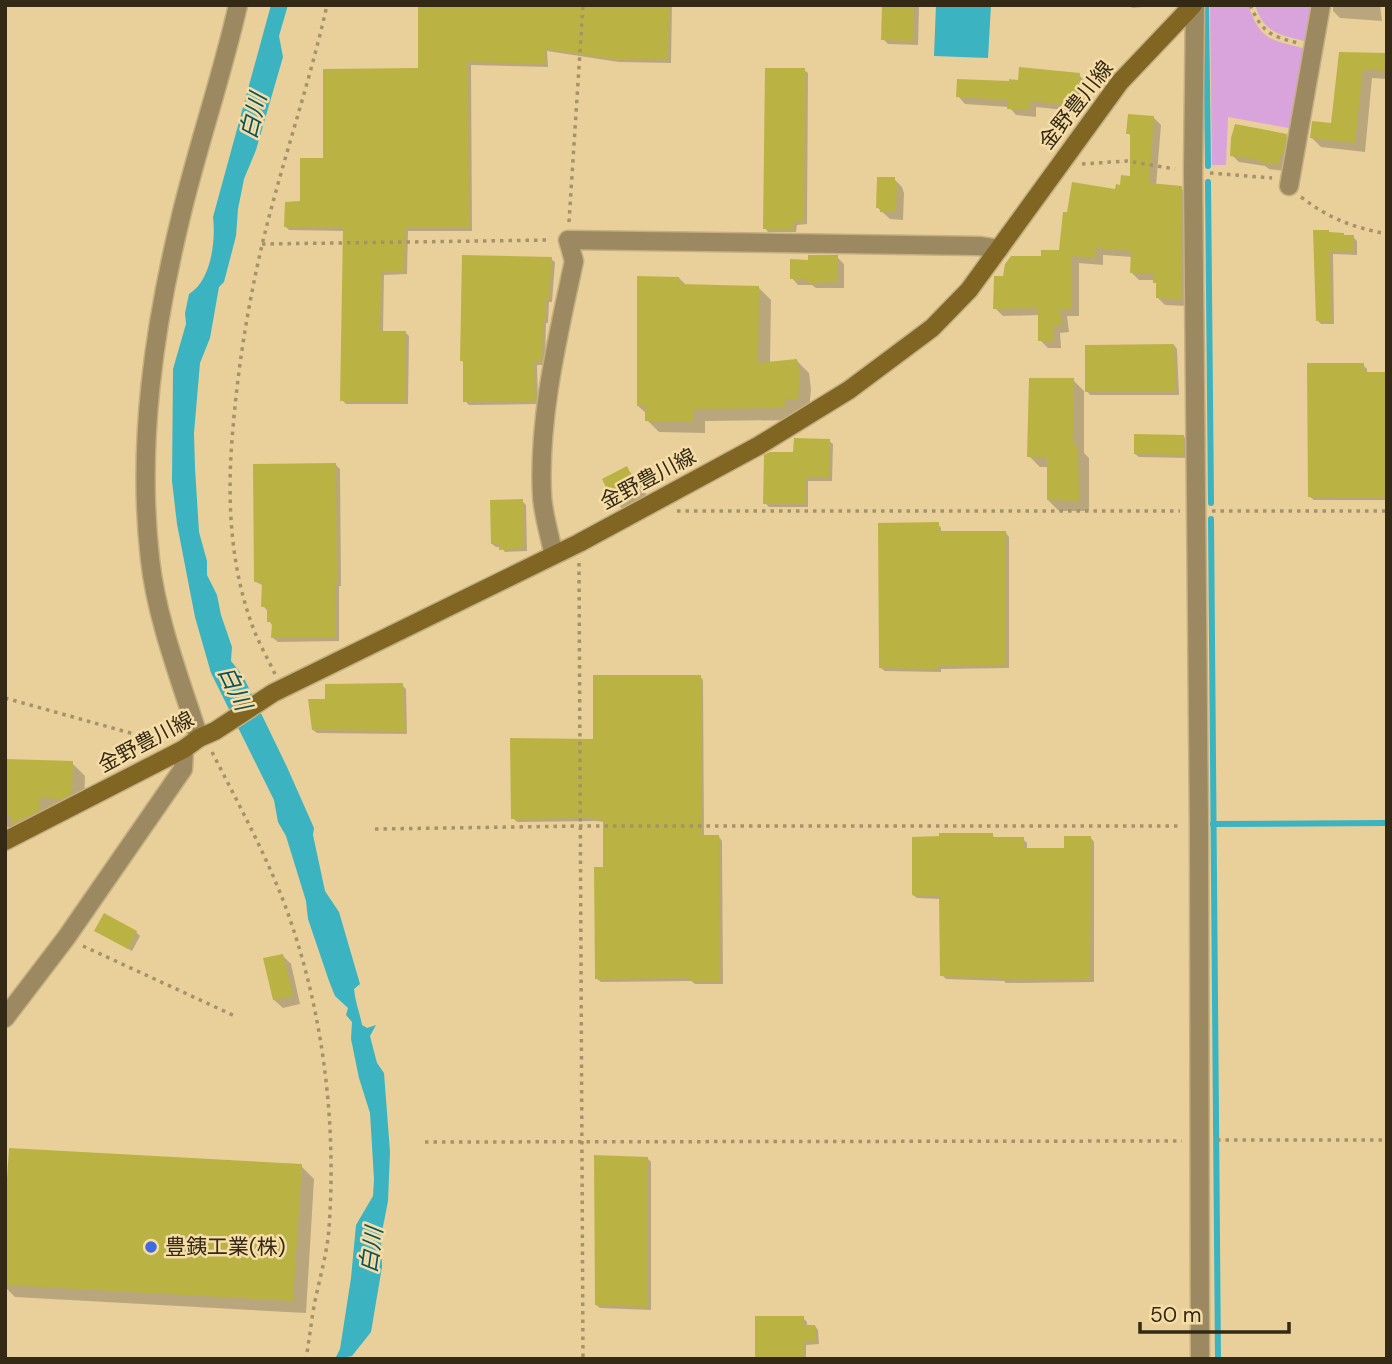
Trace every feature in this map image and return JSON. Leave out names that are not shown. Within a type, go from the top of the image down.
[{"type":"main road","name":"金野豊川線","points":[[5,841],[184,750],[278,691],[579,543],[758,446],[849,390],[932,328],[969,290],[1120,82],[1194,5]]},
{"type":"street","points":[[207,734],[163,625],[150,560],[146,439],[154,358],[178,227],[238,5]]},
{"type":"street","points":[[1194,5],[1200,1359]]},
{"type":"street","points":[[1289,186],[1321,5]]},
{"type":"street","points":[[554,554],[542,498],[542,465],[549,392],[574,261],[568,240],[999,248]]},
{"type":"street","points":[[5,1018],[66,938],[183,769],[184,750]]},
{"type":"path","points":[[278,691],[251,622],[238,575],[231,527],[230,462],[235,399],[262,244],[327,5]]},
{"type":"path","points":[[262,244],[568,240],[583,5]]},
{"type":"path","points":[[1250,5],[1257,22],[1266,32],[1313,47]]},
{"type":"path","points":[[1289,186],[1326,215],[1357,228],[1387,234]]},
{"type":"path","points":[[677,511],[1387,511]]},
{"type":"path","points":[[579,543],[583,1359]]},
{"type":"path","points":[[5,698],[184,750]]},
{"type":"path","points":[[207,734],[212,752],[255,834],[283,900],[298,945],[322,1052],[330,1145],[329,1226],[326,1258],[314,1307],[306,1359]]},
{"type":"path","points":[[375,829],[582,826],[1199,826]]},
{"type":"path","points":[[66,938],[237,1017]]},
{"type":"path","points":[[425,1142],[1387,1140]]},
{"type":"shaded area","points":[[1210,5],[1248,5],[1258,26],[1269,38],[1307,49],[1294,129],[1228,117],[1226,165],[1212,165]]},
{"type":"shaded area","points":[[1255,5],[1314,5],[1307,42],[1281,35],[1269,28]]},
{"type":"water","name":"白川","points":[[271,5],[288,5],[279,36],[283,57],[256,150],[244,179],[236,236],[224,282],[219,287],[210,338],[200,363],[194,433],[195,468],[199,532],[207,561],[207,575],[217,595],[232,647],[231,661],[243,676],[314,828],[313,835],[325,891],[339,912],[360,984],[354,989],[362,1025],[367,1028],[376,1025],[370,1036],[377,1063],[384,1073],[390,1152],[388,1201],[381,1237],[382,1267],[371,1332],[352,1356],[335,1359],[340,1349],[356,1225],[373,1196],[370,1113],[359,1078],[351,1039],[352,1022],[346,1015],[348,1008],[335,996],[329,981],[308,919],[306,901],[286,836],[278,822],[274,800],[211,673],[195,617],[177,524],[172,481],[173,369],[186,324],[189,294],[202,280],[210,260],[214,237],[213,217]]},
{"type":"water","points":[[936,5],[991,5],[988,58],[934,56]]},
{"type":"building","points":[[418,5],[669,5],[668,60],[614,59],[545,49],[545,64],[468,62],[469,228],[405,228],[404,272],[381,272],[380,331],[406,331],[405,401],[340,401],[343,228],[284,227],[285,202],[300,201],[300,158],[323,158],[323,69],[418,68]]},
{"type":"building","points":[[882,5],[914,5],[914,41],[881,40]]},
{"type":"building","points":[[1339,52],[1387,53],[1387,71],[1363,69],[1355,143],[1310,138],[1312,121],[1331,123]]},
{"type":"building","points":[[1019,67],[1080,73],[1076,106],[1030,101],[1029,110],[1007,109],[1008,100],[956,97],[957,79],[1018,80]]},
{"type":"building","points":[[765,68],[805,68],[804,222],[794,222],[793,229],[763,229]]},
{"type":"building","points":[[1128,114],[1154,116],[1149,183],[1182,186],[1181,299],[1156,298],[1153,273],[1130,273],[1131,251],[1096,248],[1096,258],[1072,256],[1072,309],[1060,310],[1062,325],[1054,326],[1054,341],[1038,341],[1038,308],[993,309],[994,276],[1003,276],[1005,264],[1011,256],[1041,256],[1041,250],[1059,250],[1063,212],[1067,212],[1072,182],[1115,189],[1116,184],[1120,185],[1121,175],[1130,176],[1130,134],[1126,134]]},
{"type":"building","points":[[1235,124],[1287,134],[1278,165],[1230,156]]},
{"type":"building","points":[[877,177],[895,177],[896,212],[880,212],[880,208],[876,208]]},
{"type":"building","points":[[1313,230],[1354,235],[1354,252],[1330,251],[1331,321],[1316,321]]},
{"type":"building","points":[[462,255],[552,257],[549,299],[546,299],[543,320],[542,362],[534,362],[535,401],[463,402],[463,361],[460,361]]},
{"type":"building","points":[[808,255],[838,255],[838,282],[808,283],[808,279],[790,279],[790,259],[808,260]]},
{"type":"building","points":[[637,276],[679,277],[679,284],[759,286],[758,363],[797,359],[800,376],[798,400],[785,399],[785,408],[694,409],[694,422],[645,421],[645,406],[637,406]]},
{"type":"building","points":[[1174,344],[1176,392],[1085,392],[1085,345]]},
{"type":"building","points":[[1307,363],[1364,363],[1364,372],[1387,372],[1387,498],[1308,497]]},
{"type":"building","points":[[1029,378],[1074,378],[1073,445],[1078,445],[1079,501],[1047,500],[1047,457],[1027,457]]},
{"type":"building","points":[[1134,434],[1184,435],[1184,455],[1134,454]]},
{"type":"building","points":[[794,438],[830,439],[829,478],[805,478],[805,504],[763,504],[764,455],[770,452],[793,452]]},
{"type":"building","points":[[336,463],[336,637],[271,638],[272,622],[267,622],[267,607],[261,607],[262,582],[254,582],[253,464]]},
{"type":"building","points":[[627,466],[638,489],[613,502],[602,479]]},
{"type":"building","points":[[523,499],[524,548],[499,550],[499,544],[491,544],[490,500]]},
{"type":"building","points":[[939,522],[939,531],[1006,531],[1006,665],[938,666],[938,669],[879,668],[878,523]]},
{"type":"building","points":[[593,675],[701,675],[701,835],[719,835],[720,981],[689,981],[689,978],[595,979],[594,867],[603,867],[603,819],[511,819],[510,738],[593,739]]},
{"type":"building","points":[[403,683],[405,731],[312,730],[308,699],[325,699],[325,684]]},
{"type":"building","points":[[5,759],[73,761],[72,794],[62,799],[39,798],[39,811],[12,824],[12,815],[5,815]]},
{"type":"building","points":[[939,833],[993,833],[993,837],[1024,837],[1024,848],[1064,848],[1064,836],[1091,836],[1090,979],[1000,980],[940,976],[939,896],[912,895],[912,837],[939,836]]},
{"type":"building","points":[[104,913],[137,931],[128,949],[94,931]]},
{"type":"building","points":[[283,954],[293,996],[273,1000],[263,958]]},
{"type":"building","name":"豊銕工業(株)","points":[[9,1148],[302,1164],[293,1301],[5,1285],[5,1209]]},
{"type":"building","points":[[594,1155],[648,1157],[648,1307],[595,1305]]},
{"type":"building","points":[[755,1316],[804,1316],[804,1325],[815,1325],[816,1341],[803,1342],[803,1359],[755,1359]]},
{"type":"waterway","points":[[1206,6],[1208,166]]},
{"type":"waterway","points":[[1208,182],[1211,503]]},
{"type":"waterway","points":[[1211,519],[1218,1359]]},
{"type":"waterway","points":[[1213,824],[1387,823]]},
{"type":"place","name":"豊銕工業(株)","points":[[151,1247]]}]
